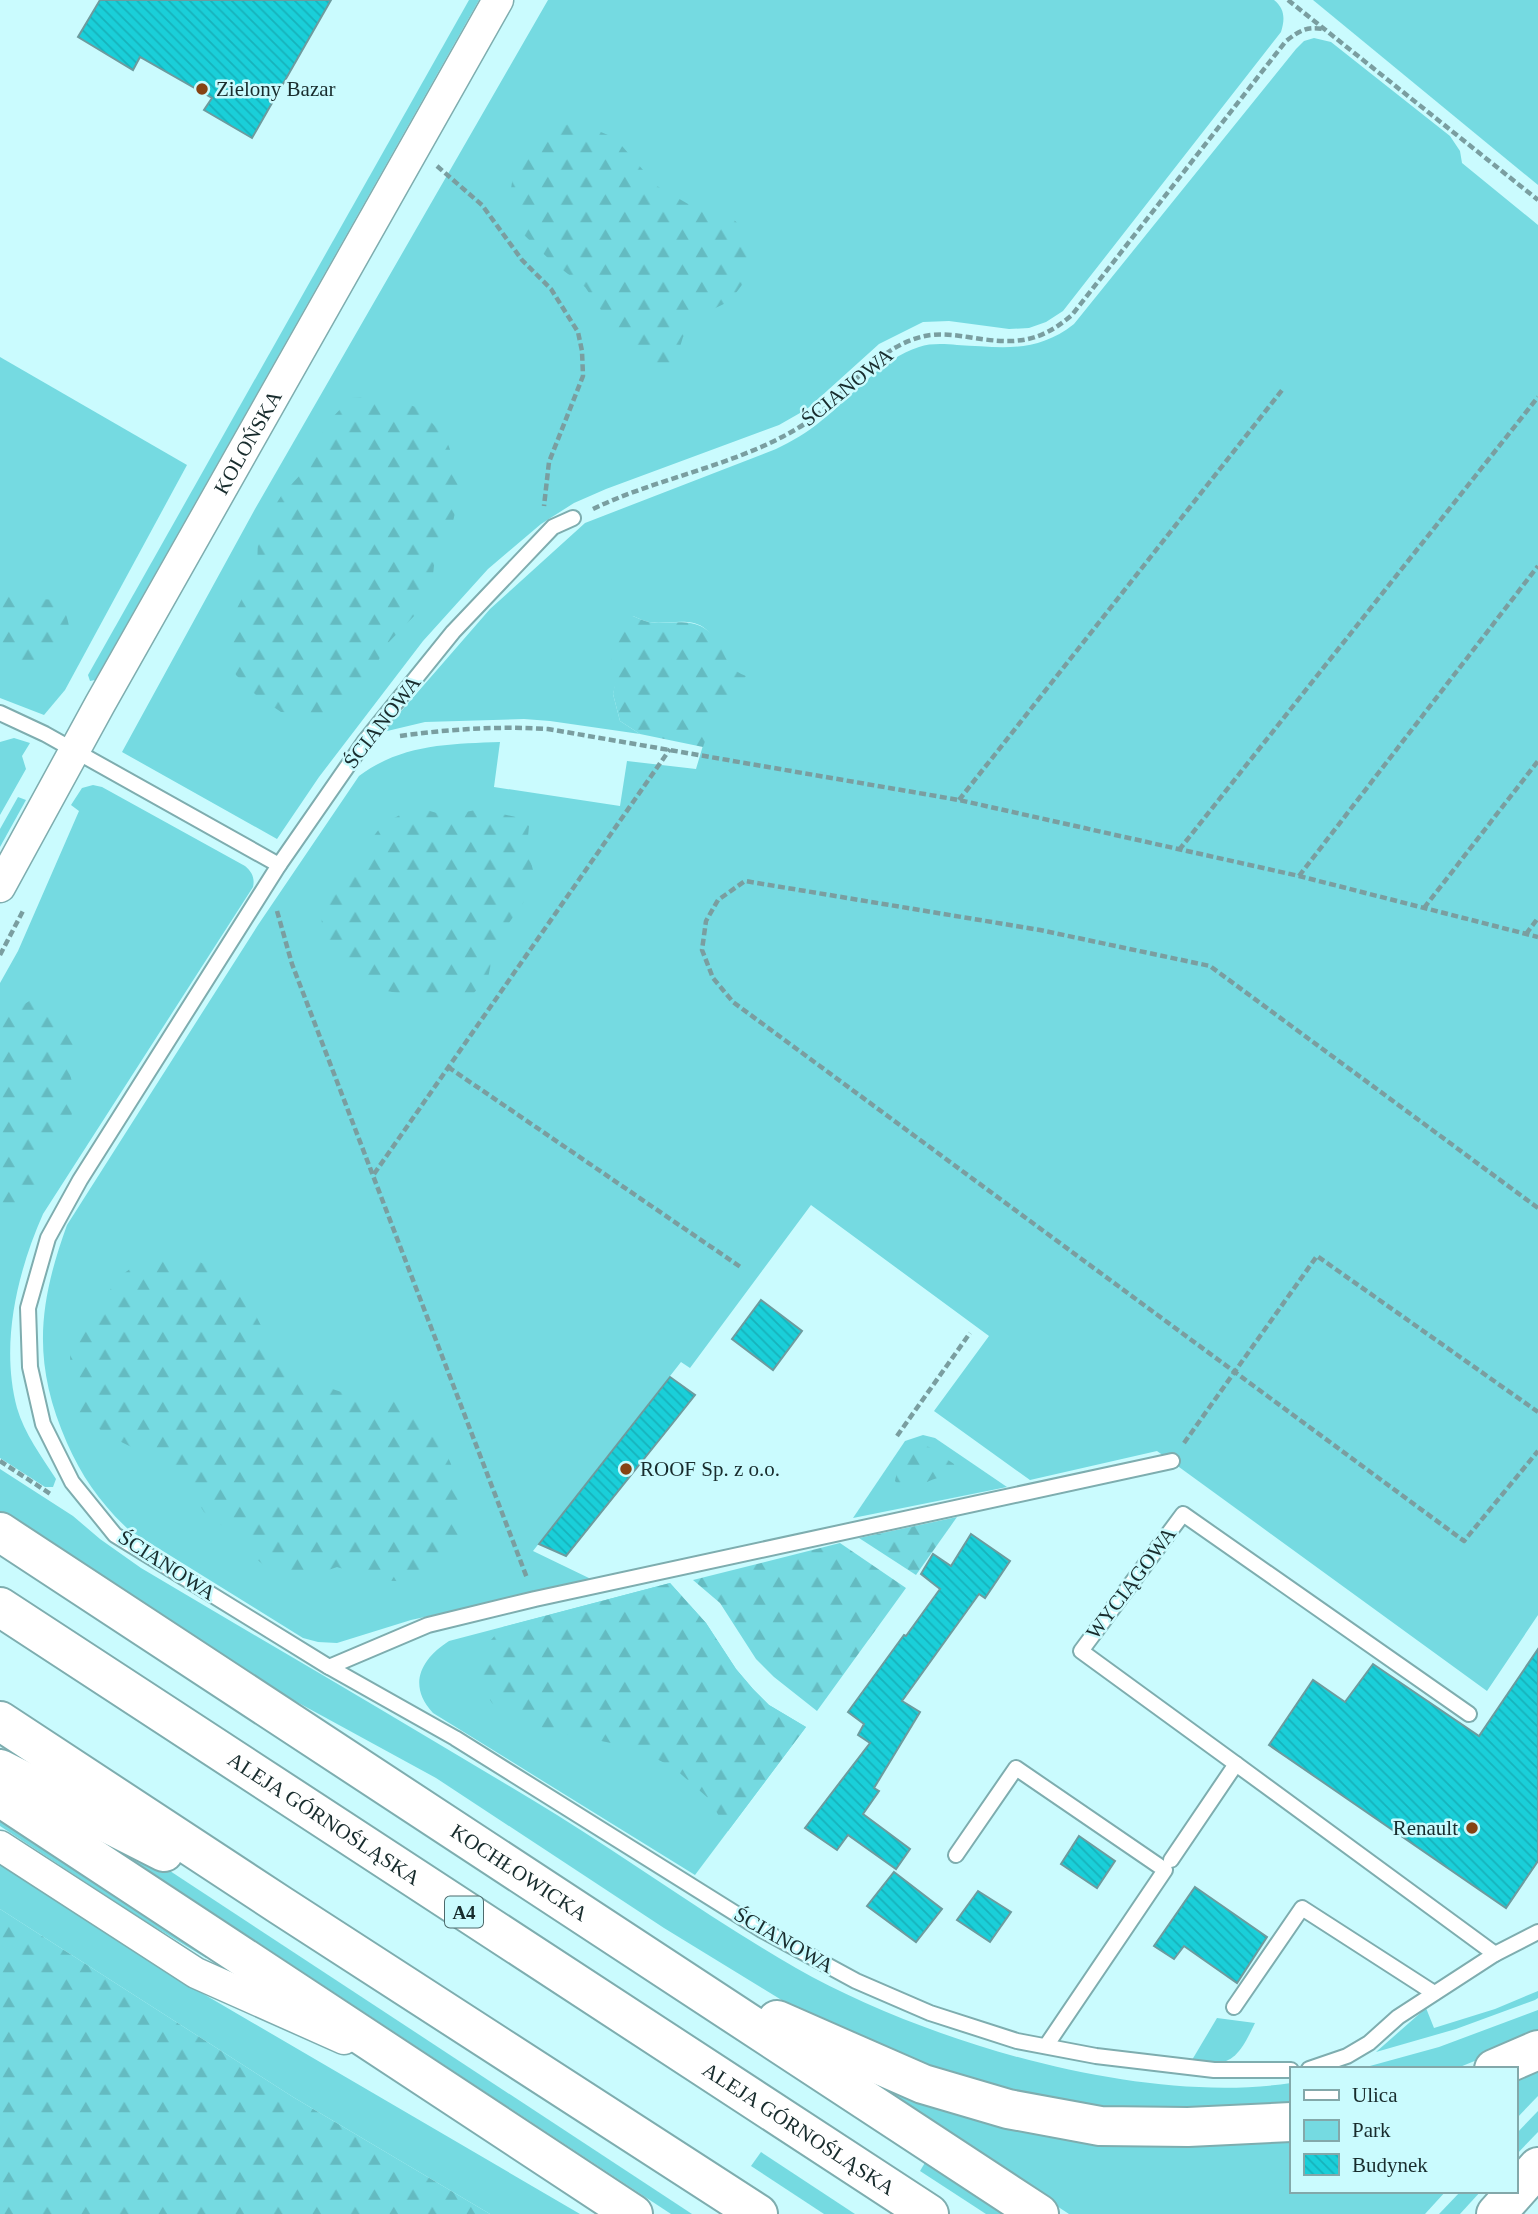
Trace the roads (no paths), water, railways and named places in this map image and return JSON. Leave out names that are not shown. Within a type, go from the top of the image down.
[{"type":"main road","name":"KOCHŁOWICKA","points":[[0,1532],[1039,2214]]},
{"type":"main road","name":"ALEJA GÓRNOŚLĄSKA","points":[[0,1607],[929,2214]]},
{"type":"main road","points":[[0,1721],[758,2214]]},
{"type":"main road","points":[[0,1769],[121,1832],[280,1905]]},
{"type":"main road","points":[[0,1797],[633,2214]]},
{"type":"main road","points":[[673,1973],[923,2084],[1008,2109],[1100,2126],[1188,2127],[1290,2122]]},
{"type":"main road","points":[[1499,2067],[1538,2050]]},
{"type":"main road","points":[[1517,2190],[1538,2167]]},
{"type":"main road","points":[[1496,2214],[1515,2193]]},
{"type":"street","name":"KOLOŃSKA","points":[[0,887],[498,0]]},
{"type":"street","points":[[0,1846],[197,1973],[410,2069]]},
{"type":"lane","name":"ŚCIANOWA","points":[[573,518],[553,527],[453,632],[365,741],[279,865],[80,1180],[48,1238],[28,1308],[30,1367],[43,1424],[72,1482],[115,1535],[329,1667],[466,1745],[670,1870],[762,1930],[856,1981],[930,2012],[1017,2042],[1096,2056],[1214,2070],[1290,2070]]},
{"type":"lane","points":[[0,713],[75,751],[279,865]]},
{"type":"lane","points":[[329,1667],[428,1625],[535,1598],[1172,1461]]},
{"type":"lane","name":"WYCIĄGOWA","points":[[1236,1763],[1081,1651],[1183,1514],[1469,1714]]},
{"type":"lane","points":[[1171,1860],[1236,1763],[1495,1954]]},
{"type":"lane","points":[[956,1855],[1016,1768],[1165,1870],[1046,2046]]},
{"type":"lane","points":[[1234,2007],[1302,1908],[1434,1993]]},
{"type":"lane","points":[[1315,2067],[1347,2056],[1434,1993],[1495,1954],[1538,1932]]},
{"type":"place","name":"Zielony Bazar","points":[[202,89]]},
{"type":"place","name":"ROOF Sp. z o.o.","points":[[626,1469]]},
{"type":"place","name":"Renault","points":[[1472,1828]]}]
